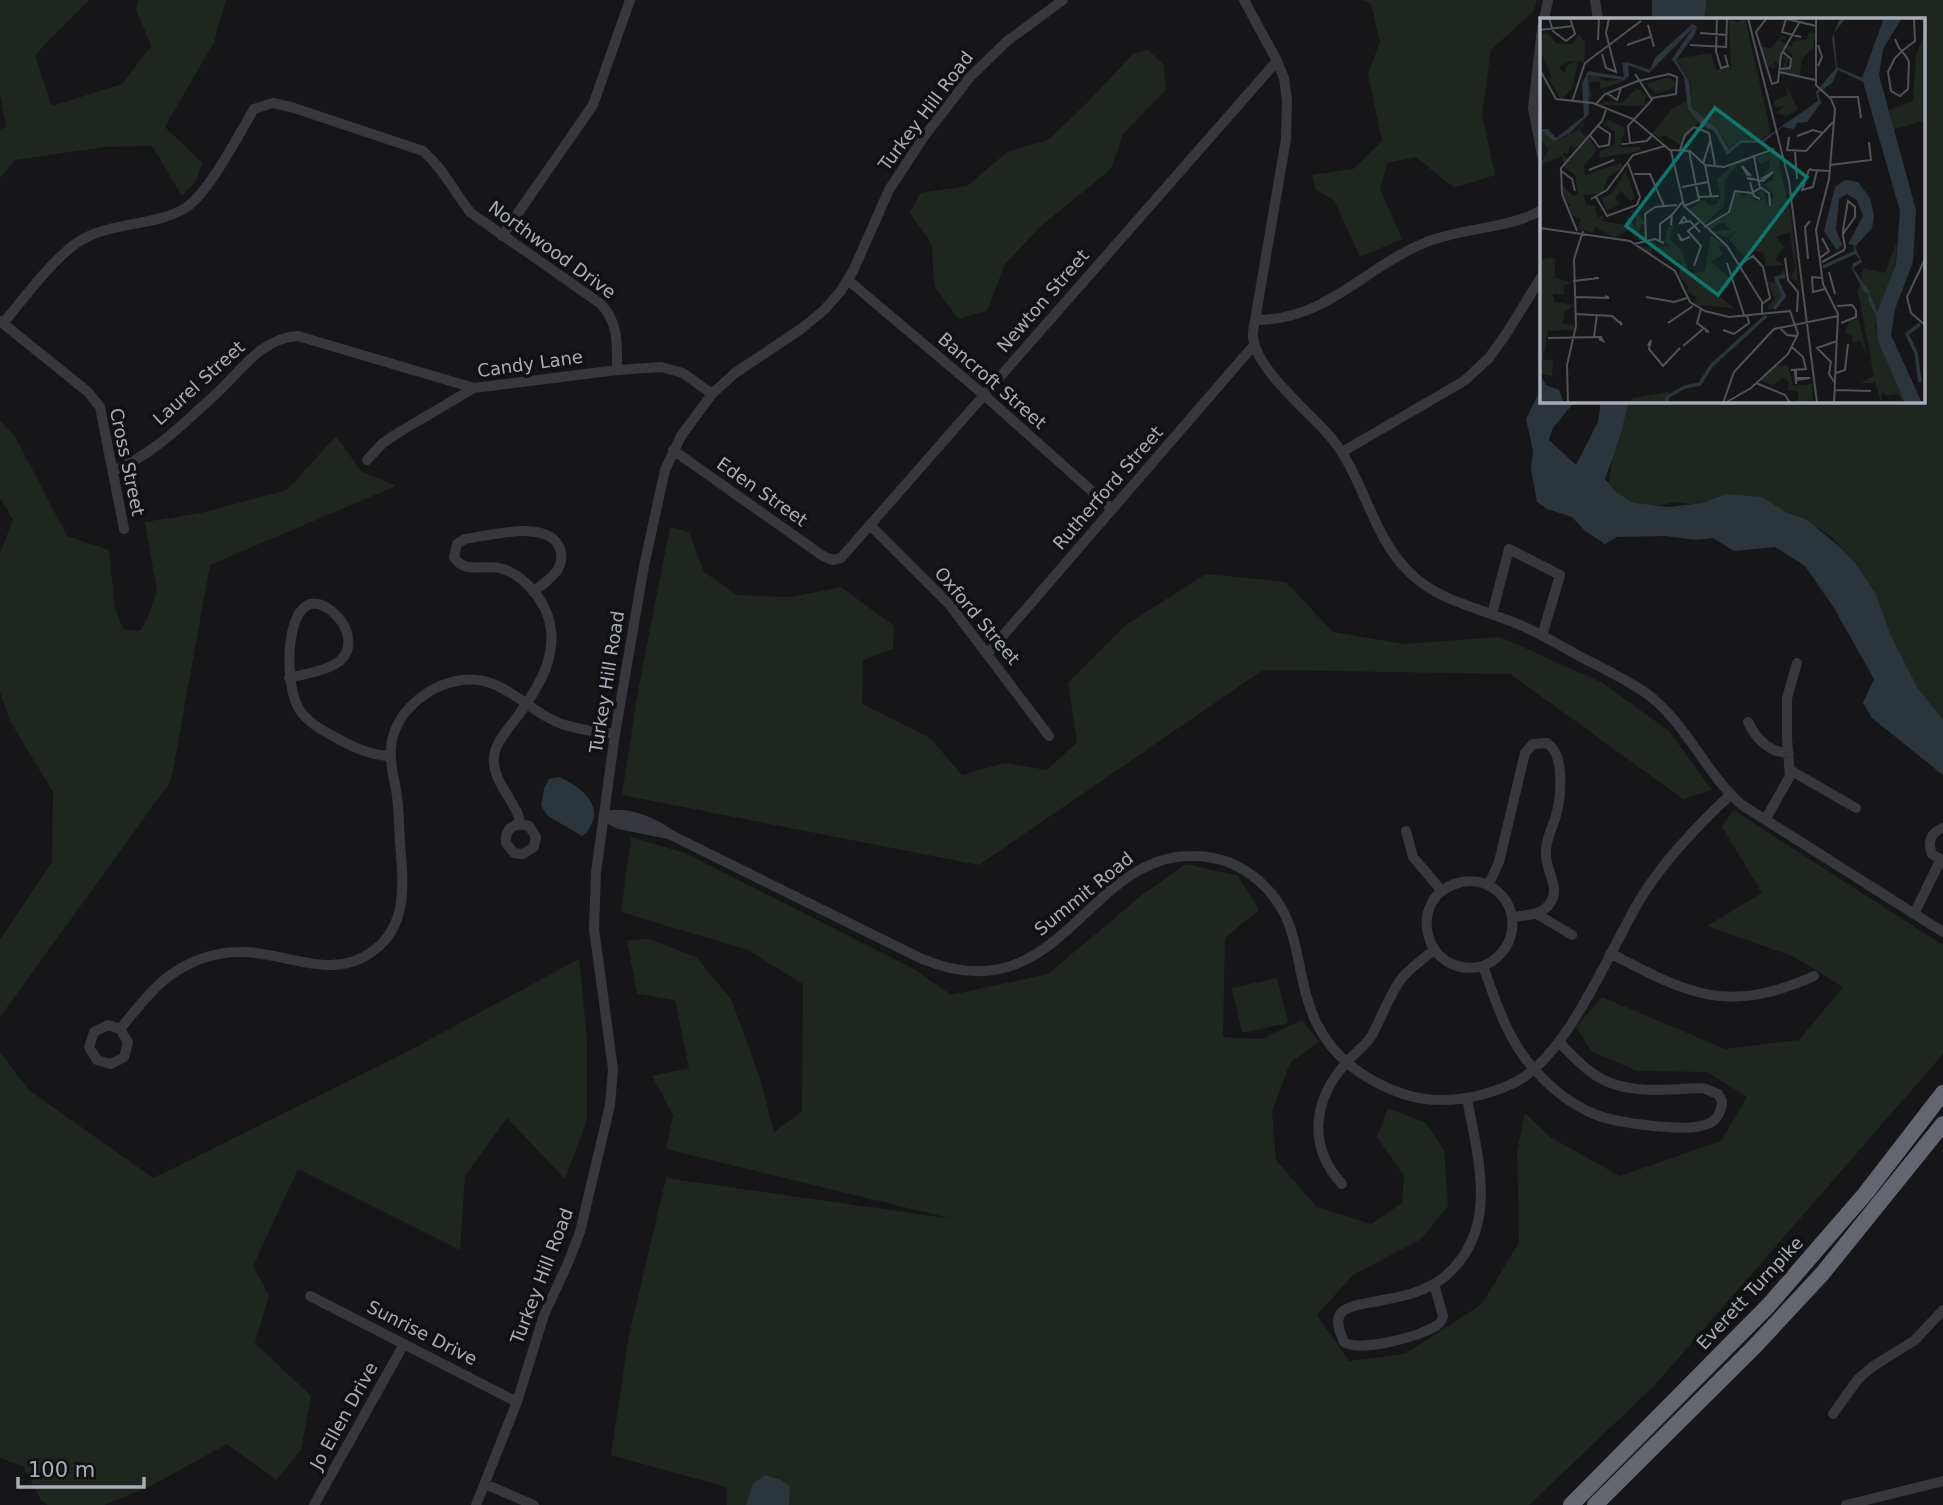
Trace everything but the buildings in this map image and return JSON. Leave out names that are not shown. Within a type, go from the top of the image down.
[{"type":"highway","name":"Everett Turnpike","points":[[1571,1505],[1768,1306],[1865,1194],[1943,1093]]},
{"type":"highway","points":[[1595,1505],[1755,1346],[1822,1274],[1943,1124]]},
{"type":"street","points":[[502,236],[593,105],[630,0]]},
{"type":"street","name":"Turkey Hill Road","points":[[476,1505],[517,1402],[544,1315],[568,1264],[584,1217],[613,1088],[612,1057],[594,919],[596,872],[615,734],[665,470],[673,450],[691,420],[712,394],[735,373],[809,323],[824,310],[848,280],[889,190],[948,104],[990,56],[1063,0]]},
{"type":"street","points":[[1244,0],[1277,61],[1284,78],[1287,100],[1286,139],[1255,320],[1254,345],[1269,371],[1328,433],[1342,452],[1381,537],[1398,561],[1419,582],[1435,591],[1542,636],[1626,681],[1657,702],[1730,795],[1943,932]]},
{"type":"street","points":[[1544,18],[1548,0]]},
{"type":"street","points":[[1595,0],[1598,18]]},
{"type":"street","points":[[1540,46],[1533,108],[1540,145]]},
{"type":"street","name":"Newton Street","points":[[832,560],[841,558],[1277,61]]},
{"type":"street","name":"Northwood Drive","points":[[1,322],[68,249],[85,238],[112,228],[169,215],[187,207],[201,194],[254,109],[272,103],[423,151],[438,164],[471,213],[608,311],[616,330],[618,370]]},
{"type":"street","points":[[1255,320],[1284,318],[1323,304],[1387,261],[1426,242],[1450,234],[1496,226],[1540,211]]},
{"type":"street","points":[[1342,452],[1464,381],[1489,358],[1540,279]]},
{"type":"street","name":"Bancroft Street","points":[[848,280],[984,395],[1112,509]]},
{"type":"street","name":"Cross Street","points":[[1,322],[94,399],[104,419],[124,529]]},
{"type":"street","name":"Laurel Street","points":[[113,471],[145,456],[218,392],[253,356],[270,344],[288,337],[298,336],[474,388]]},
{"type":"street","name":"Rutherford Street","points":[[988,653],[1254,345]]},
{"type":"street","name":"Candy Lane","points":[[367,460],[383,443],[474,388],[661,367],[683,373],[712,394]]},
{"type":"street","name":"Eden Street","points":[[673,450],[832,560]]},
{"type":"street","name":"Oxford Street","points":[[870,525],[949,604],[1049,736]]},
{"type":"street","points":[[519,824],[517,813],[496,774],[495,750],[527,703],[549,662],[552,640],[548,617],[533,592],[522,580],[502,569],[460,564],[454,556],[457,544],[465,539],[530,531],[550,535],[560,547],[561,563],[556,572],[533,592]]},
{"type":"street","points":[[1492,614],[1509,549],[1560,575],[1542,636]]},
{"type":"street","points":[[289,678],[332,666],[341,661],[347,652],[349,638],[344,626],[324,606],[311,605],[304,610],[298,617],[290,639],[289,678],[297,706],[312,723],[362,751],[390,756]]},
{"type":"street","points":[[1765,820],[1790,776],[1787,698],[1797,663]]},
{"type":"street","points":[[120,1029],[160,983],[175,971],[202,958],[245,952],[317,966],[338,966],[357,961],[381,944],[397,920],[403,890],[397,796],[390,756],[394,735],[410,708],[424,694],[461,680],[481,681],[501,687],[561,724],[615,734]]},
{"type":"street","points":[[1748,722],[1753,732],[1770,748],[1779,753],[1789,753]]},
{"type":"street","points":[[1488,886],[1502,851],[1525,753],[1533,744],[1547,743],[1556,751],[1560,764],[1558,807],[1545,852],[1554,892],[1548,906],[1536,914],[1512,917]]},
{"type":"street","points":[[1790,770],[1856,808]]},
{"type":"street","name":"Summit Road","points":[[604,816],[618,813],[658,825],[671,835],[920,958],[958,971],[998,970],[1038,953],[1056,941],[1121,883],[1147,865],[1181,856],[1205,856],[1227,862],[1255,876],[1280,906],[1293,936],[1304,991],[1312,1014],[1323,1035],[1346,1063],[1378,1084],[1408,1096],[1437,1100],[1467,1098],[1513,1083],[1534,1070],[1559,1042],[1633,909],[1660,869],[1685,839],[1730,795]]},
{"type":"street","points":[[1914,914],[1942,861],[1932,854],[1929,844],[1933,834],[1943,828]]},
{"type":"street","points":[[1406,831],[1413,857],[1442,891]]},
{"type":"street","points":[[1464,882],[1488,886],[1502,896],[1512,917],[1512,933],[1507,947],[1496,959],[1483,966],[1467,968],[1446,961],[1434,950],[1426,922],[1431,905],[1442,891],[1464,882]]},
{"type":"street","points":[[1536,914],[1572,935]]},
{"type":"street","points":[[1342,1184],[1334,1176],[1320,1150],[1317,1129],[1325,1096],[1346,1063],[1371,1036],[1404,976],[1434,950]]},
{"type":"street","points":[[1610,953],[1671,984],[1711,995],[1740,997],[1765,994],[1814,976]]},
{"type":"street","points":[[1483,966],[1508,1030],[1534,1070],[1579,1107],[1614,1121],[1648,1125],[1700,1126],[1711,1123],[1720,1114],[1722,1101],[1714,1091],[1703,1088],[1635,1088],[1614,1085],[1591,1073],[1559,1042]]},
{"type":"street","points":[[1434,1284],[1443,1312],[1441,1322],[1436,1326],[1381,1344],[1357,1346],[1344,1342],[1338,1319],[1343,1311],[1418,1292],[1434,1284],[1455,1266],[1472,1239],[1481,1211],[1481,1177],[1467,1098]]},
{"type":"street","name":"Sunrise Drive","points":[[310,1296],[517,1402]]},
{"type":"street","points":[[1833,1414],[1858,1379],[1915,1340],[1943,1310]]},
{"type":"street","name":"Jo Ellen Drive","points":[[314,1505],[404,1344]]},
{"type":"street","points":[[1846,1505],[1943,1481]]},
{"type":"street","points":[[485,1484],[534,1505]]},
{"type":"shaded area","points":[[0,0],[89,0],[35,55],[52,106],[122,84],[151,46],[136,9],[138,0],[226,0],[214,42],[165,127],[202,163],[196,181],[182,196],[152,146],[104,147],[15,160],[0,178],[0,130],[6,126],[0,95]]},
{"type":"shaded area","points":[[1363,0],[1537,0],[1533,12],[1491,50],[1482,115],[1495,175],[1454,188],[1416,157],[1387,163],[1380,189],[1402,239],[1360,257],[1334,200],[1316,190],[1312,175],[1353,169],[1382,141],[1368,74],[1380,42],[1371,4]]},
{"type":"shaded area","points":[[1652,0],[1707,0],[1704,18],[1652,18]]},
{"type":"shaded area","points":[[1708,0],[1943,0],[1943,721],[1916,692],[1847,554],[1832,537],[1818,528],[1724,495],[1705,506],[1675,502],[1655,506],[1632,505],[1613,491],[1609,483],[1612,459],[1620,438],[1623,402],[1926,402],[1926,18],[1702,18]]},
{"type":"shaded area","points":[[1148,50],[1164,65],[1166,90],[1123,134],[1111,169],[1041,226],[1005,264],[987,311],[958,319],[934,286],[932,245],[910,213],[920,193],[967,186],[1007,152],[1048,140],[1133,54]]},
{"type":"shaded area","points":[[1540,391],[1540,402],[1574,402],[1553,428],[1549,440],[1576,465],[1598,422],[1601,402],[1629,402],[1605,479],[1617,493],[1634,503],[1669,507],[1703,503],[1726,494],[1762,497],[1787,513],[1806,519],[1842,549],[1856,564],[1876,594],[1890,634],[1917,687],[1943,720],[1943,775],[1872,718],[1863,703],[1874,679],[1834,608],[1805,566],[1775,547],[1734,551],[1713,538],[1696,540],[1666,536],[1617,537],[1605,544],[1585,531],[1572,517],[1547,509],[1537,502],[1531,469],[1533,451],[1526,419]]},
{"type":"shaded area","points":[[0,420],[16,438],[67,536],[109,550],[115,608],[123,629],[140,631],[157,591],[145,522],[201,513],[287,490],[336,436],[361,471],[396,486],[210,565],[171,781],[0,1017],[0,940],[52,862],[53,792],[10,721],[0,692],[0,553],[13,520],[0,498]]},
{"type":"shaded area","points":[[670,527],[689,532],[704,572],[737,595],[792,597],[841,587],[894,626],[893,649],[863,660],[862,704],[930,738],[962,775],[1005,763],[1047,770],[1077,742],[1068,683],[1127,624],[1206,574],[1286,582],[1333,632],[1404,644],[1500,637],[1601,682],[1669,731],[1712,790],[1683,799],[1510,674],[1263,670],[979,865],[622,795],[638,691]]},
{"type":"shaded area","points":[[559,777],[580,789],[593,808],[592,823],[582,836],[548,816],[541,806],[549,779]]},
{"type":"shaded area","points":[[1733,810],[1943,945],[1943,1054],[1655,1385],[1529,1505],[727,1505],[726,1487],[611,1455],[629,1335],[666,1178],[953,1219],[666,1149],[673,1115],[652,1076],[689,1068],[675,1000],[637,994],[627,940],[649,939],[696,957],[731,999],[760,1078],[774,1132],[802,1111],[803,984],[748,950],[621,912],[631,837],[685,853],[914,969],[951,995],[1048,974],[1142,895],[1186,864],[1238,876],[1259,910],[1225,938],[1223,1037],[1261,1039],[1302,1020],[1319,1042],[1290,1063],[1272,1112],[1276,1160],[1317,1207],[1371,1224],[1402,1203],[1404,1176],[1377,1137],[1388,1108],[1426,1123],[1444,1150],[1448,1206],[1421,1239],[1353,1275],[1317,1315],[1349,1361],[1405,1354],[1482,1304],[1519,1242],[1517,1151],[1525,1113],[1550,1137],[1620,1176],[1721,1141],[1747,1097],[1707,1072],[1637,1071],[1591,1051],[1576,1027],[1602,997],[1725,1049],[1799,1040],[1843,987],[1792,956],[1707,926],[1762,893],[1722,827]]},
{"type":"shaded area","points":[[579,959],[587,1037],[587,1120],[565,1179],[507,1118],[465,1176],[460,1250],[298,1169],[253,1266],[269,1295],[255,1343],[311,1396],[301,1450],[276,1480],[227,1444],[149,1487],[104,1505],[48,1505],[41,1500],[23,1466],[0,1458],[0,1052],[29,1090],[153,1178],[401,1055]]},
{"type":"shaded area","points":[[1277,978],[1288,1023],[1242,1033],[1232,988]]},
{"type":"shaded area","points":[[765,1475],[790,1486],[789,1505],[746,1505],[753,1484]]}]
